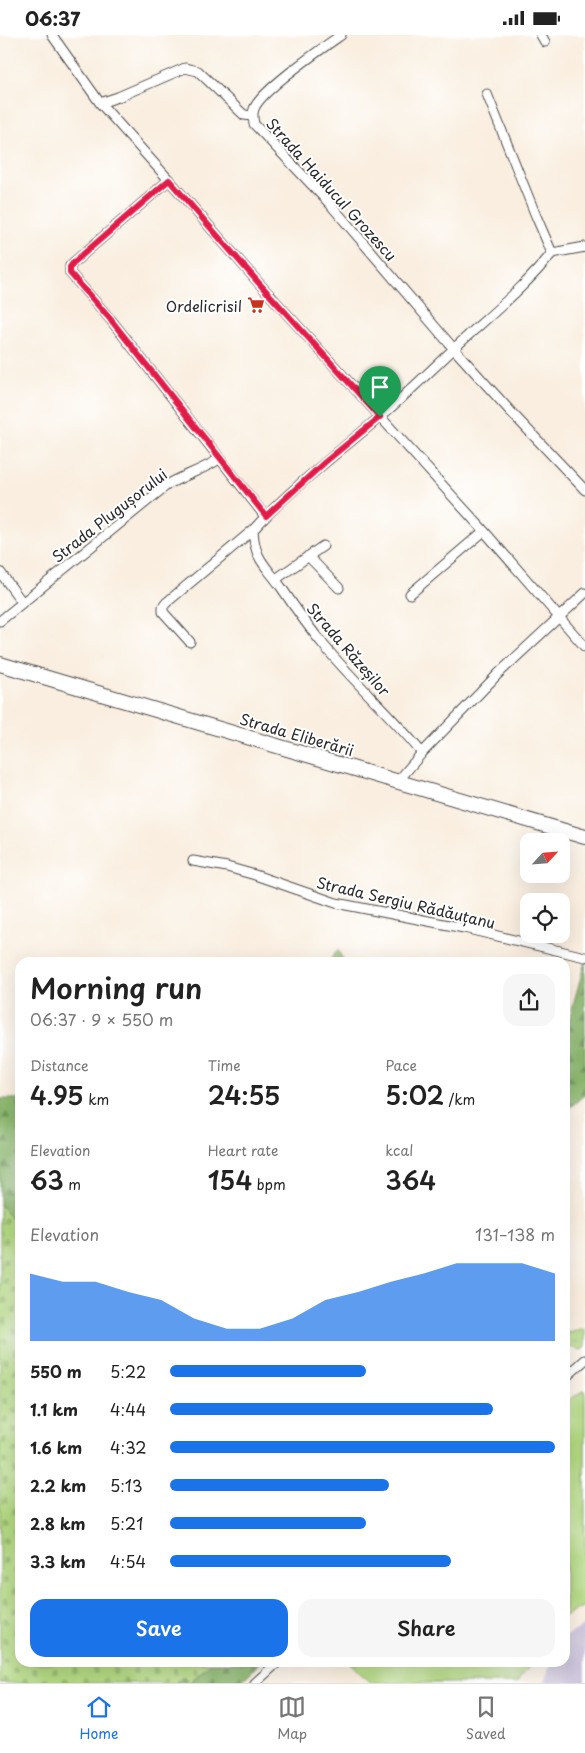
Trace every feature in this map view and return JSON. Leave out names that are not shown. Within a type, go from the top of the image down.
[{"type":"street","points":[[52,35],[100,103],[257,281],[484,531],[585,647]]},
{"type":"street","name":"Strada Haiducul Grozescu","points":[[341,35],[290,73],[259,100],[254,107],[252,116],[254,124],[330,204],[454,349],[585,490]]},
{"type":"street","points":[[100,103],[185,68],[191,68],[198,71],[244,115],[252,116]]},
{"type":"street","points":[[487,94],[552,253]]},
{"type":"street","points":[[169,180],[73,263],[70,273],[122,333],[219,459],[266,516]]},
{"type":"street","points":[[190,642],[164,611],[163,607],[166,603],[253,530],[325,462],[416,387],[538,271],[552,253],[585,247]]},
{"type":"street","name":"Strada Plugușorului","points":[[0,621],[167,485],[179,478],[208,467],[219,459]]},
{"type":"street","name":"Strada Răzeșilor","points":[[253,530],[259,559],[276,579],[299,614],[327,649],[405,732],[422,753]]},
{"type":"street","points":[[410,594],[484,531]]},
{"type":"street","points":[[276,579],[323,546]]},
{"type":"street","points":[[308,555],[338,588]]},
{"type":"street","points":[[0,573],[22,602]]},
{"type":"street","points":[[398,781],[422,753],[499,673],[585,593]]},
{"type":"street","name":"Strada Eliberării","points":[[0,664],[585,837]]},
{"type":"street","name":"Strada Sergiu Rădăuțanu","points":[[193,861],[227,867],[255,875],[336,903],[464,928],[585,957]]},
{"type":"street","points":[[570,1374],[585,1361]]},
{"type":"street","points":[[255,1683],[273,1667]]},
{"type":"shaded area","points":[[585,1625],[585,1683],[544,1683],[550,1667],[570,1667],[570,1634]]},
{"type":"green space","points":[[338,950],[342,957],[332,957]]},
{"type":"green space","points":[[585,962],[585,1094],[570,1108],[570,1016]]},
{"type":"green space","points":[[0,1099],[15,1099],[15,1225],[0,1204]]},
{"type":"green space","points":[[0,1204],[15,1225],[15,1667],[207,1667],[189,1683],[183,1676],[175,1683],[0,1683]]},
{"type":"green space","points":[[585,1329],[585,1348],[581,1350],[570,1347],[570,1333]]},
{"type":"green space","points":[[585,1390],[585,1605],[570,1614],[570,1399]]},
{"type":"green space","points":[[207,1667],[257,1667],[239,1683],[190,1683]]},
{"type":"green space","points":[[354,1667],[529,1667],[516,1683],[370,1683]]},
{"type":"green space","points":[[183,1676],[190,1683],[175,1683]]},
{"type":"place","name":"Ordelicrisil","points":[[256,305]]},
{"type":"route","points":[[169,180],[380,417],[325,462],[266,516],[219,459],[111,320],[70,273],[70,267],[169,180]]}]
